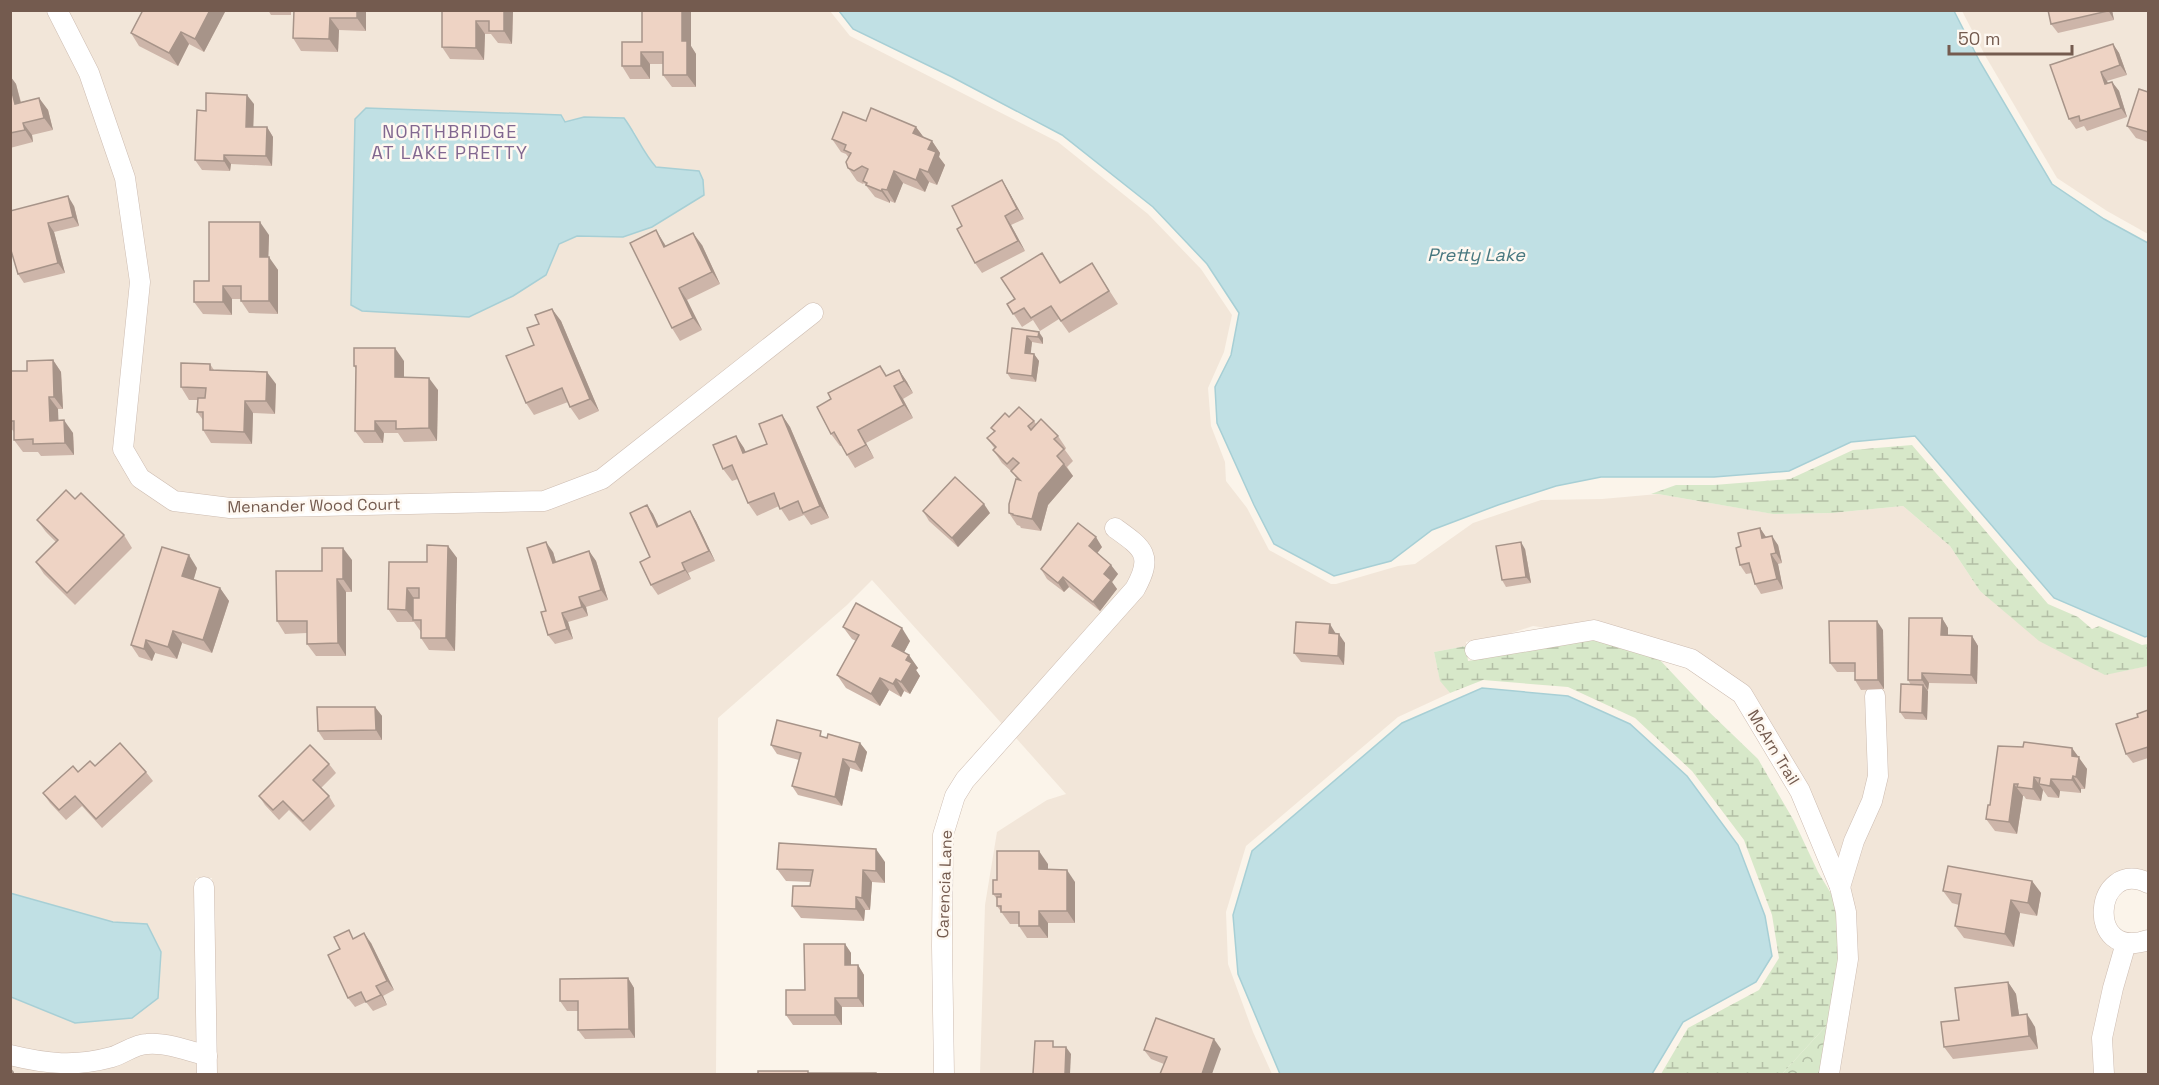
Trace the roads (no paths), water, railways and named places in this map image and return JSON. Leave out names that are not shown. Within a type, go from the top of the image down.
[{"type":"street","name":"Menander Wood Court","points":[[57,10],[89,73],[125,178],[140,282],[123,449],[140,478],[174,501],[230,508],[544,501],[603,479],[813,313]]},
{"type":"street","name":"Carencia Lane","points":[[944,1074],[943,835],[955,796],[965,780],[1135,589],[1144,573],[1144,556],[1137,544],[1115,528]]},
{"type":"street","name":"McArn Trail","points":[[1475,650],[1594,630],[1691,659],[1742,694],[1800,791],[1840,886],[1846,912],[1848,959],[1829,1074]]},
{"type":"street","points":[[1840,886],[1854,841],[1872,801],[1878,776],[1875,696]]},
{"type":"street","points":[[2148,883],[2135,879],[2115,885],[2103,902],[2102,912],[2109,932],[2117,938],[2127,943],[2148,940]]},
{"type":"street","points":[[204,887],[207,1065]]},
{"type":"street","points":[[2104,1074],[2102,1038],[2113,988],[2127,943]]},
{"type":"street","points":[[10,1055],[71,1065],[114,1056],[146,1043],[186,1049],[207,1065]]},
{"type":"water","name":"Pretty Lake","points":[[839,11],[1954,11],[1980,62],[2052,184],[2104,219],[2148,243],[2148,636],[2145,637],[2054,598],[1915,436],[1851,442],[1789,471],[1714,477],[1601,477],[1556,486],[1432,530],[1391,561],[1334,576],[1274,544],[1217,423],[1215,387],[1231,355],[1239,313],[1207,264],[1153,207],[1062,135],[952,77],[853,29]]},
{"type":"water","points":[[366,108],[561,115],[565,122],[584,117],[624,118],[656,167],[699,171],[703,180],[704,195],[652,227],[623,237],[577,236],[559,244],[546,275],[513,296],[469,317],[362,311],[351,305],[355,119]]},
{"type":"water","points":[[1482,688],[1568,696],[1630,724],[1687,776],[1738,845],[1765,916],[1772,956],[1756,982],[1683,1022],[1652,1074],[1280,1074],[1238,974],[1233,915],[1252,851],[1402,723]]},
{"type":"water","points":[[10,893],[113,922],[147,924],[161,952],[158,998],[132,1018],[75,1023],[11,997]]},
{"type":"district","name":"NORTHBRIDGE AT LAKE PRETTY","points":[[450,142]]}]
